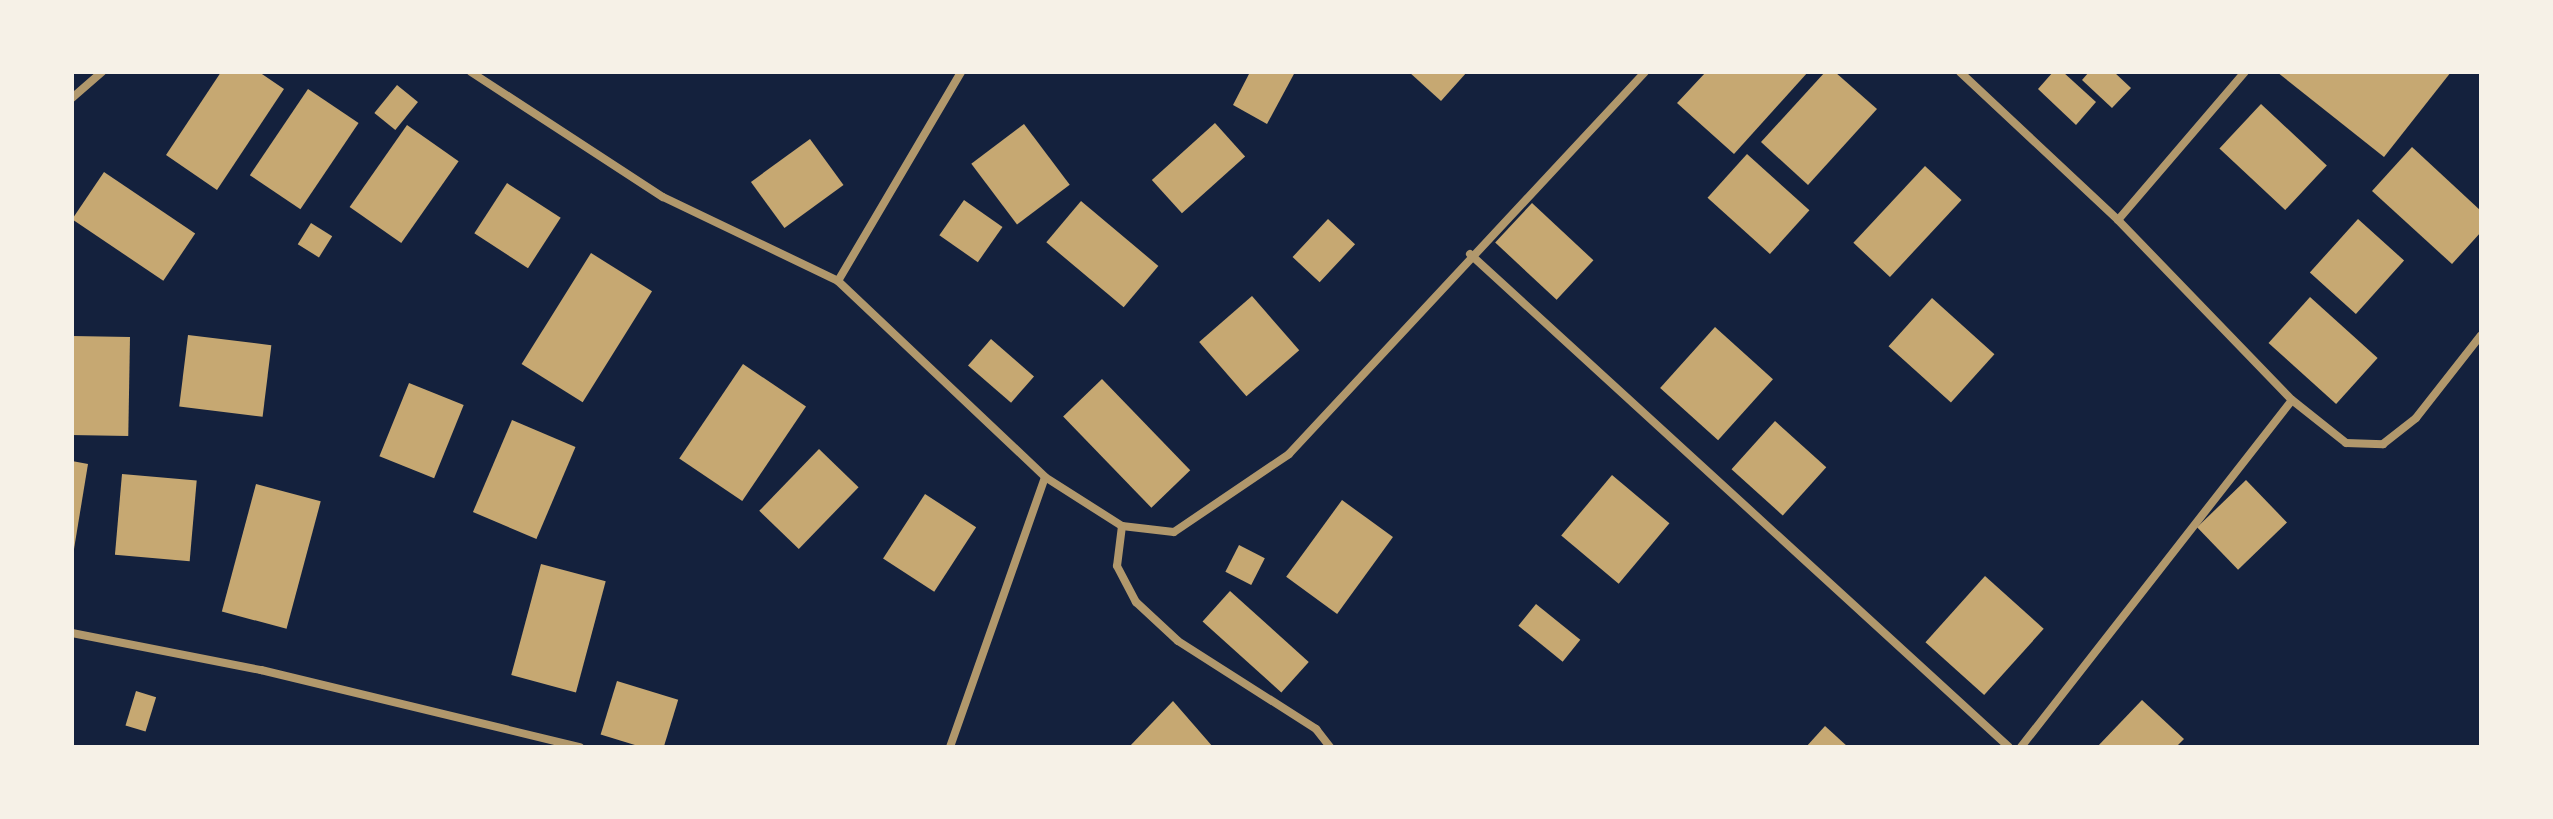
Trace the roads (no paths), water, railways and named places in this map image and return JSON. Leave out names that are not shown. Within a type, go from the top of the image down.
[{"type":"street","points":[[72,98],[102,72]]},
{"type":"street","points":[[471,72],[663,197],[838,281],[1045,477],[1122,526],[1174,532],[1289,454],[1470,254],[1645,72]]},
{"type":"street","points":[[838,281],[961,72]]},
{"type":"street","points":[[1960,72],[2118,220],[2292,400],[2346,443],[2383,444],[2416,418],[2481,335]]},
{"type":"street","points":[[2118,220],[2245,72]]},
{"type":"street","points":[[1470,254],[2009,747]]},
{"type":"street","points":[[2021,747],[2292,400]]},
{"type":"street","points":[[950,747],[1045,477]]},
{"type":"street","points":[[1122,526],[1117,566],[1136,602],[1178,641],[1305,721],[1330,747]]},
{"type":"street","points":[[72,633],[261,670],[580,747]]}]
